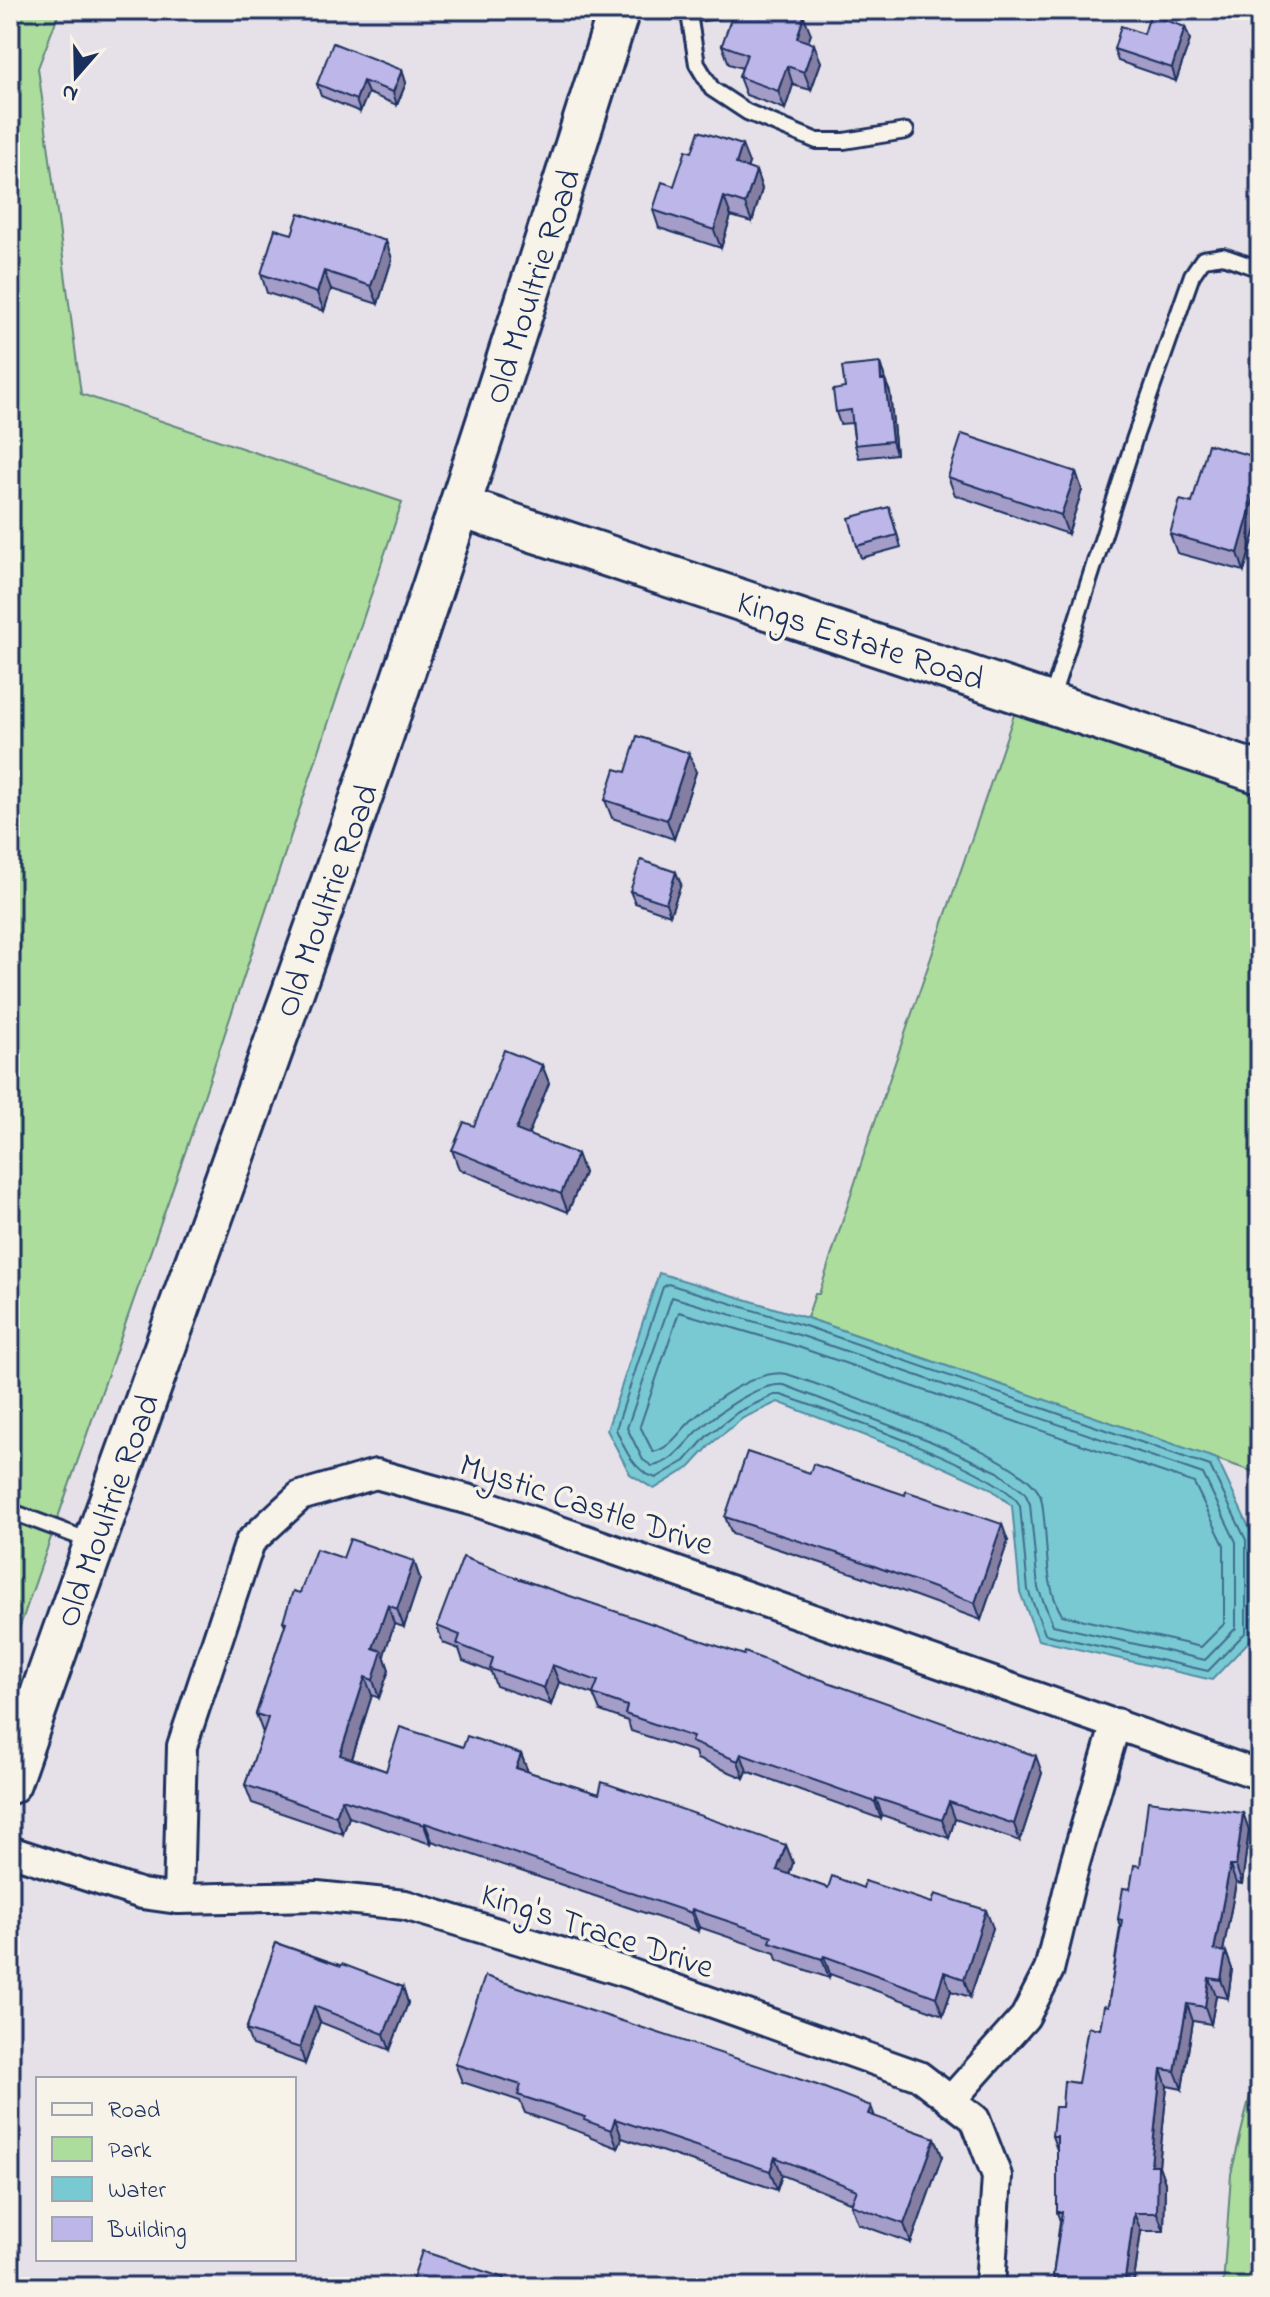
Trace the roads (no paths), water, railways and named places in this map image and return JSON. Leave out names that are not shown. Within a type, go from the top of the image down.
[{"type":"main road","name":"Old Moultrie Road","points":[[10,1783],[360,802],[461,507],[619,10]]},
{"type":"main road","name":"Kings Estate Road","points":[[461,507],[1260,773]]},
{"type":"street","name":"Mystic Castle Drive","points":[[178,1899],[182,1746],[250,1542],[300,1496],[376,1474],[477,1502],[1260,1775]]},
{"type":"street","points":[[951,2100],[1025,2017],[1049,1970],[1075,1863],[1116,1723]]},
{"type":"street","name":"King's Trace Drive","points":[[10,1851],[142,1894],[178,1899],[317,1896],[405,1905],[629,1973],[919,2076],[975,2119],[997,2176],[990,2287]]},
{"type":"lane","points":[[716,10],[683,12],[697,64],[712,89],[747,112],[817,141],[844,141],[906,131]]},
{"type":"lane","points":[[1050,703],[1135,437],[1192,275],[1203,259],[1223,256],[1260,269]]},
{"type":"lane","points":[[10,1511],[94,1542]]},
{"type":"water","points":[[659,1273],[807,1318],[1217,1459],[1254,1538],[1255,1635],[1212,1680],[1038,1640],[1020,1592],[1012,1506],[990,1488],[921,1457],[778,1402],[743,1418],[712,1443],[690,1467],[654,1489],[630,1474],[607,1430]]}]
